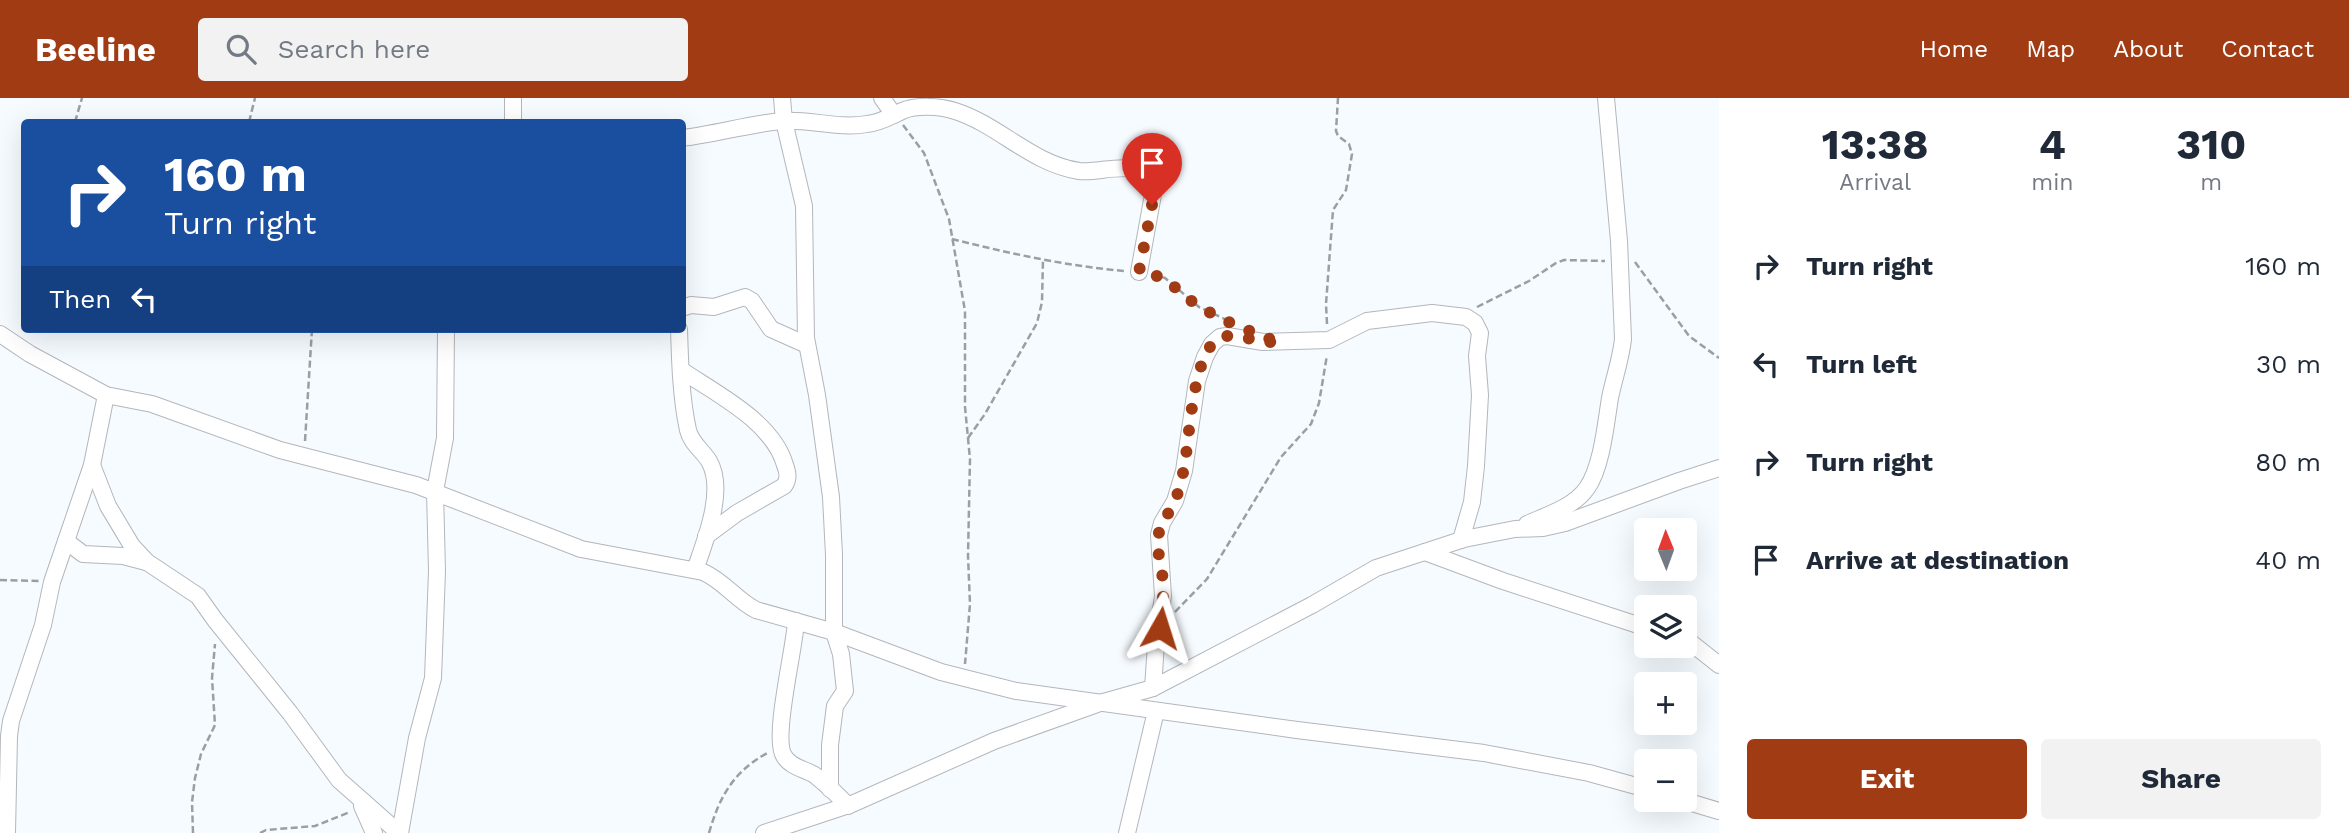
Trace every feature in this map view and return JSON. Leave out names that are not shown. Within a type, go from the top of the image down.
[{"type":"street","points":[[513,98],[513,119]]},
{"type":"street","points":[[782,98],[784,121],[804,206],[807,345],[833,513],[834,632],[841,654],[845,691],[835,706],[830,745],[831,789]]},
{"type":"street","points":[[882,98],[894,115]]},
{"type":"street","points":[[1515,529],[1563,508],[1587,488],[1605,430],[1623,338],[1627,262],[1606,98]]},
{"type":"street","points":[[686,137],[784,121],[835,126],[867,124],[915,108],[959,105],[976,120],[1028,152],[1062,166],[1079,171],[1128,168],[1147,177],[1154,189],[1139,272]]},
{"type":"street","points":[[686,306],[691,304],[714,307],[745,297],[752,301],[771,329],[807,345]]},
{"type":"street","points":[[1153,688],[1163,596],[1158,535],[1161,523],[1175,501],[1184,471],[1197,381],[1208,351],[1220,337],[1263,342],[1329,340],[1367,321],[1432,313],[1458,316],[1475,323],[1480,333],[1477,356],[1480,396],[1476,466],[1472,502],[1461,540]]},
{"type":"street","points":[[66,541],[86,555],[123,556],[146,562],[181,582],[198,596],[290,713],[318,754],[361,804],[399,833],[417,738],[433,678],[437,571],[435,491],[445,438],[446,333]]},
{"type":"street","points":[[679,333],[688,432],[693,443],[710,463],[714,478],[715,498],[695,570]]},
{"type":"street","points":[[0,334],[30,354],[106,395],[152,404],[280,450],[435,491],[581,549],[695,570],[712,576],[744,604],[756,610],[834,632],[963,678],[1016,691],[1483,753],[1589,773],[1634,785]]},
{"type":"street","points":[[681,370],[769,433],[776,443],[788,474],[784,486],[737,513],[706,536]]},
{"type":"street","points":[[7,833],[11,721],[43,625],[52,582],[92,465],[106,395]]},
{"type":"street","points":[[92,465],[108,506],[132,546],[146,562]]},
{"type":"street","points":[[764,833],[848,806],[994,741],[1100,703],[1153,688],[1312,605],[1376,568],[1461,540],[1515,529],[1543,528],[1565,523],[1719,468]]},
{"type":"street","points":[[1425,552],[1634,624]]},
{"type":"street","points":[[796,621],[795,641],[786,681],[780,746],[786,758],[797,768],[813,774],[848,806]]},
{"type":"street","points":[[1697,648],[1719,665]]},
{"type":"street","points":[[1128,833],[1156,711]]},
{"type":"street","points":[[361,804],[374,833]]},
{"type":"street","points":[[1697,804],[1719,811]]},
{"type":"path","points":[[76,119],[82,98]]},
{"type":"path","points":[[251,119],[255,98]]},
{"type":"path","points":[[1160,628],[1207,579],[1281,457],[1311,424],[1319,403],[1329,340],[1326,304],[1333,210],[1346,190],[1352,154],[1349,144],[1338,136],[1336,131],[1338,98]]},
{"type":"path","points":[[894,115],[924,153],[949,219],[965,311],[970,630],[963,678]]},
{"type":"path","points":[[952,239],[999,251],[1087,267],[1157,274],[1166,278],[1199,307],[1229,321]]},
{"type":"path","points":[[968,438],[985,414],[1037,323],[1042,302],[1043,258]]},
{"type":"path","points":[[1458,316],[1529,282],[1564,260],[1627,262],[1689,336],[1719,358]]},
{"type":"path","points":[[304,455],[312,333]]},
{"type":"path","points":[[0,580],[52,582]]},
{"type":"path","points":[[193,833],[192,802],[195,778],[201,754],[215,724],[212,678],[217,623]]},
{"type":"path","points":[[709,833],[721,798],[744,767],[780,746]]},
{"type":"path","points":[[260,833],[266,830],[315,826],[361,804]]},
{"type":"route","points":[[1152,205],[1139,272],[1166,278],[1199,307],[1280,343],[1220,337],[1212,344],[1205,357],[1197,381],[1184,471],[1175,501],[1161,523],[1158,535],[1163,579],[1160,628]]}]
